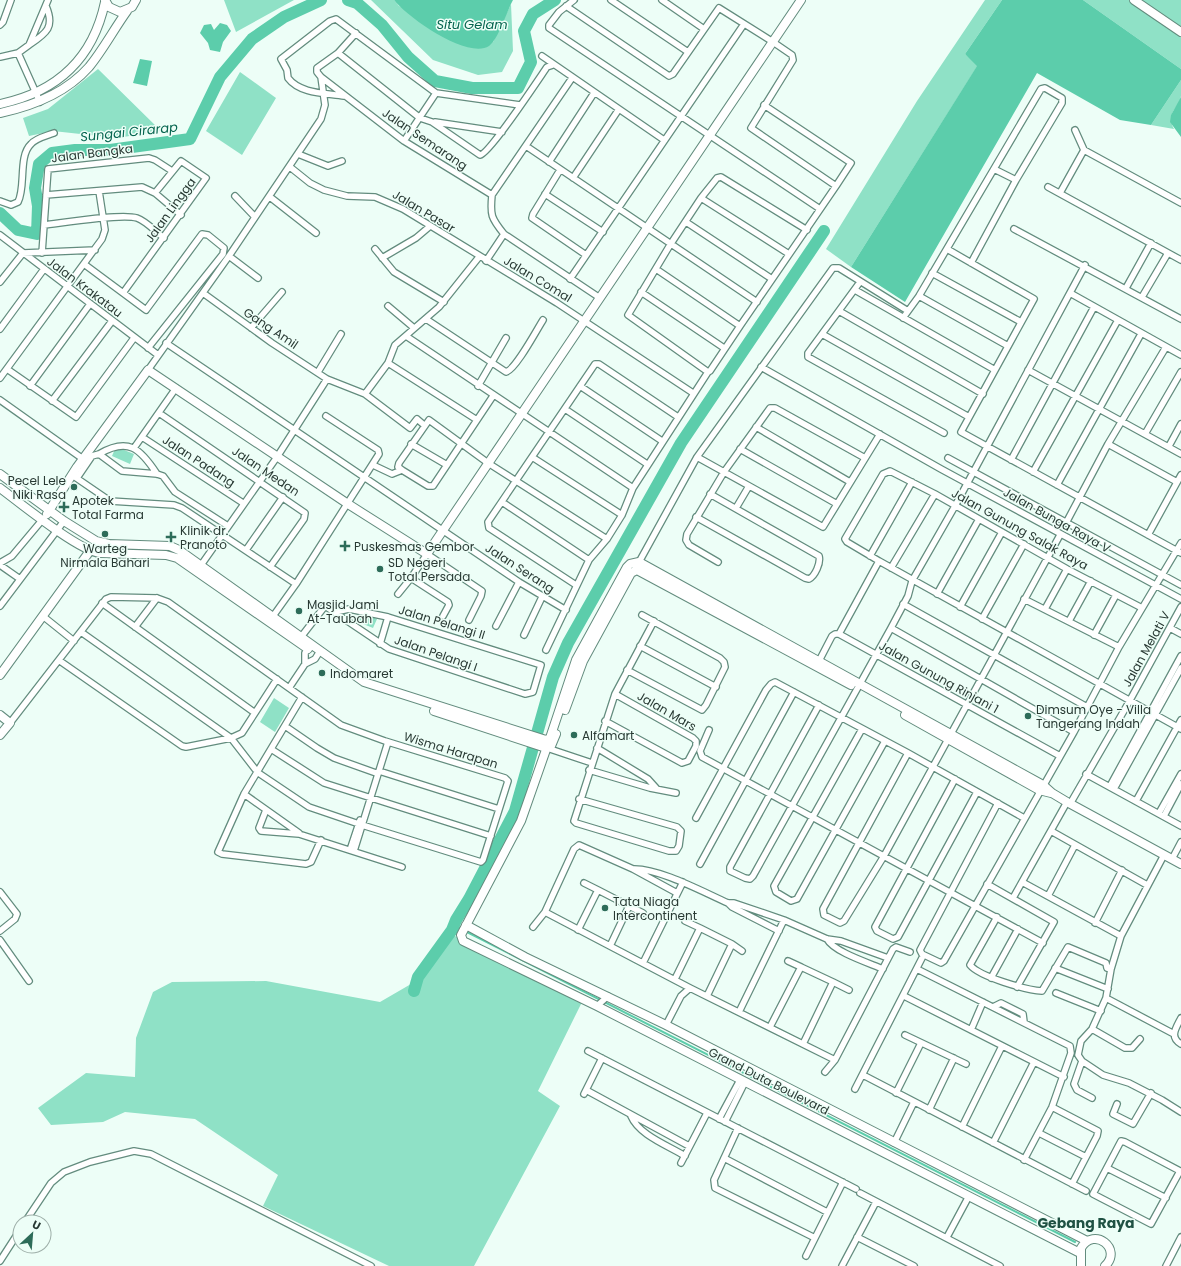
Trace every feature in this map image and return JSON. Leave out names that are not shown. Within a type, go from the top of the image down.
[{"type":"street","points":[[0,113],[40,102],[81,75],[98,55],[136,0]]},
{"type":"street","points":[[574,0],[552,20],[549,25],[550,28],[820,209]]},
{"type":"street","points":[[611,0],[688,52]]},
{"type":"street","points":[[662,0],[704,29]]},
{"type":"street","points":[[1134,0],[1181,32]]},
{"type":"street","points":[[0,25],[4,22],[9,1]]},
{"type":"street","points":[[105,1],[114,10],[127,11]]},
{"type":"street","points":[[0,104],[35,93],[65,75],[82,57],[98,30],[105,1]]},
{"type":"street","points":[[398,594],[411,578],[443,531],[710,136],[799,1]]},
{"type":"street","points":[[29,45],[47,3]]},
{"type":"street","points":[[0,57],[18,54],[43,35],[49,28],[50,18],[47,3]]},
{"type":"street","points":[[566,6],[667,75],[673,74],[704,29],[721,8],[773,42],[794,58],[751,128],[836,186]]},
{"type":"street","name":"Jalan Semarang","points":[[356,33],[339,20],[332,20],[281,58],[290,81],[309,91],[344,96],[404,141],[492,195]]},
{"type":"street","points":[[570,279],[664,140],[682,117],[744,24]]},
{"type":"street","points":[[344,96],[321,77],[317,72],[317,68],[338,53],[356,33],[436,93],[520,104]]},
{"type":"street","points":[[338,53],[420,118],[432,122],[502,132]]},
{"type":"street","points":[[18,54],[40,102]]},
{"type":"street","points":[[542,56],[664,140]]},
{"type":"street","points":[[432,122],[479,155],[485,154],[547,68],[553,65]]},
{"type":"street","points":[[75,476],[83,459],[203,293],[270,197],[323,114],[325,105],[321,77]]},
{"type":"street","points":[[572,78],[492,195],[491,215],[504,234],[600,298]]},
{"type":"street","points":[[903,318],[919,296],[1041,89],[1045,88],[1062,98],[1063,102],[1016,180],[971,263]]},
{"type":"street","points":[[404,141],[436,93]]},
{"type":"street","points":[[549,162],[594,93]]},
{"type":"street","points":[[546,650],[589,560],[607,539],[622,515],[633,488],[662,441],[693,393],[710,371],[724,348],[851,163],[764,105]]},
{"type":"street","points":[[572,178],[618,109]]},
{"type":"street","points":[[1075,130],[1084,150],[1181,203]]},
{"type":"street","points":[[0,201],[11,205],[18,202],[21,194],[23,170],[29,146],[36,140],[54,133]]},
{"type":"street","points":[[526,146],[670,245],[757,302]]},
{"type":"street","points":[[1060,193],[1084,150]]},
{"type":"street","points":[[298,154],[328,166],[342,161]]},
{"type":"street","name":"Jalan Bangka","points":[[42,253],[49,168],[149,158],[156,160],[172,171]]},
{"type":"street","name":"Jalan Lingga","points":[[123,293],[181,215],[206,178],[182,161],[155,193]]},
{"type":"street","name":"Jalan Pasar","points":[[290,167],[317,186],[347,196],[369,196],[383,199],[403,209],[429,227],[479,257]]},
{"type":"street","points":[[994,169],[1016,180]]},
{"type":"street","points":[[560,170],[532,215],[533,219],[586,255]]},
{"type":"street","points":[[708,372],[629,317],[630,310],[641,292],[670,245],[702,198],[716,178],[721,177],[806,230]]},
{"type":"street","points":[[46,196],[142,187],[155,193],[181,215]]},
{"type":"street","points":[[1048,187],[1181,260]]},
{"type":"street","points":[[0,378],[95,250],[104,234],[99,190]]},
{"type":"street","points":[[545,194],[603,232]]},
{"type":"street","points":[[235,196],[255,217]]},
{"type":"street","points":[[270,197],[316,233]]},
{"type":"street","points":[[702,198],[789,254]]},
{"type":"street","points":[[44,225],[103,218],[136,217],[164,238]]},
{"type":"street","points":[[686,222],[772,279]]},
{"type":"street","points":[[382,258],[416,238],[429,227]]},
{"type":"street","points":[[1014,229],[1181,319]]},
{"type":"street","name":"Jalan Krakatau","points":[[0,234],[67,287],[158,355]]},
{"type":"street","points":[[84,264],[146,310],[202,234],[208,235],[224,248],[223,254],[148,348]]},
{"type":"street","points":[[486,261],[504,234]]},
{"type":"street","points":[[1126,288],[1151,243]]},
{"type":"street","points":[[375,249],[394,272],[444,302]]},
{"type":"street","points":[[947,249],[1034,299],[961,432],[1179,552]]},
{"type":"street","points":[[0,282],[23,253],[95,250]]},
{"type":"street","points":[[1142,297],[1168,253]]},
{"type":"street","points":[[229,256],[258,278]]},
{"type":"street","points":[[365,394],[388,363],[393,347],[444,302],[479,257]]},
{"type":"street","name":"Jalan Comal","points":[[479,257],[584,321],[693,393]]},
{"type":"street","points":[[819,705],[729,868],[732,872],[745,878],[752,878],[891,628],[903,604],[912,580],[956,506],[967,482],[1085,266]]},
{"type":"street","points":[[0,474],[64,521],[96,541],[109,544],[170,546],[179,550],[198,568],[364,687],[527,742],[552,744],[583,661],[631,573],[635,570],[696,457],[833,268],[839,268],[908,311]]},
{"type":"street","points":[[0,329],[44,269]]},
{"type":"street","points":[[656,269],[740,326]]},
{"type":"street","points":[[932,273],[1021,322]]},
{"type":"street","points":[[860,282],[808,353],[808,358],[944,433]]},
{"type":"street","points":[[855,290],[995,370]]},
{"type":"street","points":[[251,328],[282,292]]},
{"type":"street","points":[[641,292],[724,348]]},
{"type":"street","name":"Gang Amil","points":[[203,293],[251,328],[327,379],[365,394],[410,428],[417,419],[424,425]]},
{"type":"street","points":[[1070,293],[1181,355]]},
{"type":"street","points":[[919,296],[1008,346]]},
{"type":"street","points":[[30,386],[90,304]]},
{"type":"street","points":[[388,306],[414,328]]},
{"type":"street","points":[[1011,460],[1094,307]]},
{"type":"street","points":[[839,311],[983,394]]},
{"type":"street","points":[[426,319],[505,371],[509,371],[543,320]]},
{"type":"street","points":[[1033,472],[1118,320]]},
{"type":"street","points":[[52,401],[112,321]]},
{"type":"street","points":[[318,372],[341,334]]},
{"type":"street","points":[[822,334],[969,417]]},
{"type":"street","points":[[1057,485],[1141,334]]},
{"type":"street","points":[[406,336],[521,415],[633,488]]},
{"type":"street","points":[[7,369],[73,416],[77,417],[134,338]]},
{"type":"street","points":[[478,386],[506,338]]},
{"type":"street","name":"Jalan Serang","points":[[166,343],[519,582],[566,610]]},
{"type":"street","points":[[1066,523],[1108,444],[1166,347]]},
{"type":"street","points":[[388,363],[477,420]]},
{"type":"street","points":[[576,585],[489,527],[488,522],[594,365],[598,364],[678,417]]},
{"type":"street","name":"Jalan Bunga Raya V","points":[[761,367],[924,459],[1181,599]]},
{"type":"street","points":[[148,370],[348,504],[482,591],[469,620]]},
{"type":"street","points":[[1028,370],[1169,446],[1181,454]]},
{"type":"street","points":[[1145,434],[1181,372]]},
{"type":"street","points":[[198,568],[278,457],[327,379]]},
{"type":"street","points":[[580,386],[662,441]]},
{"type":"street","points":[[134,448],[176,388]]},
{"type":"street","points":[[493,396],[477,420],[461,444],[447,465],[432,487],[398,467],[411,444],[429,420],[461,444],[488,464],[607,539]]},
{"type":"street","points":[[0,400],[83,459]]},
{"type":"street","points":[[718,562],[686,543],[687,534],[724,472],[767,410],[771,407],[865,458]]},
{"type":"street","points":[[565,409],[648,464]]},
{"type":"street","name":"Jalan Medan","points":[[159,413],[304,510],[305,516],[270,567]]},
{"type":"street","points":[[270,619],[296,584],[348,504],[379,451],[326,416]]},
{"type":"street","points":[[1169,446],[1181,424]]},
{"type":"street","points":[[756,427],[850,482]]},
{"type":"street","points":[[696,457],[822,527],[825,526],[880,434]]},
{"type":"street","name":"Jalan Padang","points":[[142,436],[243,504]]},
{"type":"street","points":[[20,579],[0,564],[15,553],[92,456],[124,444],[134,448],[146,458],[157,474]]},
{"type":"street","points":[[411,444],[447,465]]},
{"type":"street","points":[[1108,444],[1177,482]]},
{"type":"street","points":[[740,449],[837,504]]},
{"type":"street","points":[[99,454],[122,471],[157,474],[163,476],[175,492],[228,526]]},
{"type":"street","points":[[532,457],[622,515]]},
{"type":"street","points":[[948,458],[1181,585]]},
{"type":"street","points":[[372,465],[392,474],[402,470]]},
{"type":"street","name":"Jalan Gunung Salak Raya","points":[[870,556],[846,540],[883,474],[888,471],[935,494],[1067,569],[1142,608]]},
{"type":"street","points":[[1148,535],[1181,475]]},
{"type":"street","points":[[75,476],[110,501],[171,505],[182,508],[296,584]]},
{"type":"street","points":[[912,482],[870,556],[960,608],[1006,632],[1129,702],[1179,728]]},
{"type":"street","points":[[736,508],[749,486]]},
{"type":"street","points":[[0,488],[57,530],[90,551],[100,554],[170,556],[198,568]]},
{"type":"street","points":[[696,517],[805,578],[810,579],[819,565],[819,556],[710,494]]},
{"type":"street","points":[[891,568],[935,494]]},
{"type":"street","points":[[246,550],[283,497]]},
{"type":"street","points":[[182,508],[187,500]]},
{"type":"street","points":[[502,502],[589,560]]},
{"type":"street","points":[[937,594],[979,519]]},
{"type":"street","points":[[0,606],[64,521]]},
{"type":"street","points":[[960,608],[1002,532]]},
{"type":"street","points":[[908,753],[823,909],[824,915],[840,923],[844,921],[884,856],[932,767],[968,706],[994,654],[1060,534]]},
{"type":"street","points":[[0,675],[44,617],[96,541]]},
{"type":"street","points":[[998,803],[920,950],[922,954],[943,962],[1041,787],[1074,732],[1154,585],[1179,552],[1181,543]]},
{"type":"street","points":[[982,619],[1024,544]]},
{"type":"street","points":[[819,661],[832,636],[839,634],[879,561]]},
{"type":"street","points":[[463,930],[521,821],[580,651],[630,564],[639,562],[819,661],[859,686]]},
{"type":"street","points":[[1045,609],[1067,569]]},
{"type":"street","points":[[635,570],[642,571],[859,686],[1068,803],[1181,864]]},
{"type":"street","points":[[411,578],[448,602],[449,605],[443,616]]},
{"type":"street","points":[[1069,621],[1091,581]]},
{"type":"street","points":[[496,626],[519,582]]},
{"type":"street","points":[[1094,635],[1116,595]]},
{"type":"street","points":[[0,736],[60,661],[102,603],[111,597],[157,598],[168,602],[341,725],[387,742]]},
{"type":"street","points":[[524,635],[542,597]]},
{"type":"street","points":[[135,627],[157,598]]},
{"type":"street","points":[[1024,599],[1119,647]]},
{"type":"street","points":[[102,603],[255,713]]},
{"type":"street","points":[[903,604],[1087,707]]},
{"type":"street","name":"Jalan Pelangi I","points":[[301,637],[325,606],[380,644],[402,654],[528,694]]},
{"type":"street","name":"Jalan Melati V","points":[[1013,898],[1051,831],[1129,702],[1181,607]]},
{"type":"street","name":"Jalan Pelangi II","points":[[334,612],[349,609],[388,617],[541,665],[533,692],[528,694]]},
{"type":"street","points":[[627,670],[702,710],[716,688],[724,671],[724,662],[642,615]]},
{"type":"street","points":[[44,617],[74,641]]},
{"type":"street","points":[[380,644],[388,617]]},
{"type":"street","points":[[270,619],[301,637],[310,647]]},
{"type":"street","points":[[579,799],[677,826],[681,832],[679,846],[676,851],[671,852],[576,823],[574,818],[579,799],[615,694],[654,621]]},
{"type":"street","points":[[891,628],[1074,732]]},
{"type":"street","points":[[1170,628],[1181,634]]},
{"type":"street","points":[[81,632],[231,738],[256,771],[309,807],[361,824],[352,851]]},
{"type":"street","name":"Jalan Gunung Rinjani 1","points":[[839,634],[1060,756]]},
{"type":"street","points":[[640,646],[716,688]]},
{"type":"street","points":[[305,664],[305,655],[310,647]]},
{"type":"street","points":[[318,653],[357,678],[370,684],[522,733],[592,763]]},
{"type":"street","points":[[289,688],[305,664],[313,660],[318,653]]},
{"type":"street","points":[[1112,788],[1179,668],[1181,656]]},
{"type":"street","points":[[60,661],[182,746],[231,738],[246,729],[277,679]]},
{"type":"street","points":[[696,818],[771,684],[778,684],[819,705],[1024,818]]},
{"type":"street","points":[[700,864],[794,692]]},
{"type":"street","name":"Jalan Mars","points":[[606,721],[682,763],[687,762],[697,744],[695,739],[615,694]]},
{"type":"street","points":[[302,697],[256,771],[218,850],[220,854],[306,864],[311,862],[321,840]]},
{"type":"street","points":[[0,715],[10,723]]},
{"type":"street","points":[[1136,801],[1179,728],[1181,720]]},
{"type":"street","points":[[285,726],[334,758],[499,808]]},
{"type":"street","points":[[862,729],[774,886],[776,892],[791,901],[797,899],[885,741]]},
{"type":"street","points":[[709,730],[701,748],[700,755],[1043,943]]},
{"type":"street","name":"Wisma Harapan","points":[[387,742],[505,778],[508,782],[483,860],[479,862],[361,824],[387,742]]},
{"type":"street","points":[[597,748],[648,779],[657,789]]},
{"type":"street","points":[[271,749],[314,778],[369,798],[491,836]]},
{"type":"street","points":[[589,770],[676,793]]},
{"type":"street","points":[[1086,774],[1181,826]]},
{"type":"street","points":[[1162,815],[1179,784],[1181,774]]},
{"type":"street","points":[[955,780],[905,868],[875,927],[877,931],[893,939],[898,937],[977,792]]},
{"type":"street","points":[[244,794],[299,834]]},
{"type":"street","points":[[266,810],[259,828],[260,831],[299,834],[402,867]]},
{"type":"street","points":[[1051,831],[1122,870],[1147,886]]},
{"type":"street","points":[[1181,842],[1147,886],[1121,936],[1111,969],[1106,998],[1092,1029],[1079,1046],[1078,1055],[1082,1061],[1103,1075],[1129,1083],[1181,1112]]},
{"type":"street","points":[[1048,896],[1075,845]]},
{"type":"street","points":[[533,927],[545,912],[576,846],[584,846],[633,869],[677,893]]},
{"type":"street","points":[[633,869],[642,869],[682,882],[728,903],[732,907],[779,931]]},
{"type":"street","points":[[1095,923],[1122,870]]},
{"type":"street","points":[[643,963],[682,882]]},
{"type":"street","points":[[1022,882],[1121,936]]},
{"type":"street","points":[[584,883],[643,913]]},
{"type":"street","points":[[987,884],[1054,922],[1016,987]]},
{"type":"street","points":[[578,930],[598,890]]},
{"type":"street","points":[[0,892],[17,914],[15,919],[0,931]]},
{"type":"street","points":[[728,903],[734,902],[784,920],[827,939],[841,941],[888,958]]},
{"type":"street","points":[[610,946],[629,906]]},
{"type":"street","points":[[545,912],[690,988],[835,1060]]},
{"type":"street","points":[[997,918],[970,965],[992,978],[1016,987],[1042,991],[1068,947],[1106,963],[1107,968],[1111,969]]},
{"type":"street","points":[[685,920],[732,944],[742,951]]},
{"type":"street","points":[[739,1012],[784,920]]},
{"type":"street","points":[[675,979],[700,928]]},
{"type":"street","points":[[992,978],[1018,929]]},
{"type":"street","name":"Grand Duta Boulevard","points":[[1080,1253],[970,1196],[823,1114],[666,1025],[607,998],[525,957],[463,930],[461,939],[466,943],[598,1005],[743,1081],[823,1114],[894,1143],[1087,1241]]},
{"type":"street","points":[[827,939],[837,948],[883,969]]},
{"type":"street","points":[[0,940],[29,981]]},
{"type":"street","points":[[707,996],[732,944]]},
{"type":"street","points":[[825,1072],[835,1060],[888,958],[896,947],[910,952]]},
{"type":"street","points":[[855,1089],[904,996],[922,958]]},
{"type":"street","points":[[788,960],[849,990]]},
{"type":"street","points":[[770,1027],[801,967]]},
{"type":"street","points":[[1055,968],[1108,989]]},
{"type":"street","points":[[917,969],[1070,1046],[1071,1053],[1064,1077],[1052,1107],[1024,1160]]},
{"type":"street","points":[[803,1044],[833,982]]},
{"type":"street","points":[[666,1025],[681,996],[690,988]]},
{"type":"street","points":[[1056,993],[1101,1011]]},
{"type":"street","points":[[904,996],[1064,1077]]},
{"type":"street","points":[[598,1005],[607,998]]},
{"type":"street","points":[[1106,998],[1174,1034]]},
{"type":"street","points":[[971,1030],[983,1002]]},
{"type":"street","points":[[1181,1018],[1174,1034],[1175,1040],[1181,1044]]},
{"type":"street","points":[[1092,1029],[1126,1048],[1132,1048],[1140,1039]]},
{"type":"street","points":[[905,1035],[966,1064]]},
{"type":"street","points":[[896,1093],[921,1043]]},
{"type":"street","points":[[962,1127],[1002,1046]]},
{"type":"street","points":[[588,1051],[842,1182],[876,1202],[947,1237],[1000,1266]]},
{"type":"street","points":[[602,1058],[585,1092],[689,1146]]},
{"type":"street","points":[[929,1110],[954,1058]]},
{"type":"street","points":[[1082,1061],[1074,1084],[1077,1090],[1092,1098]]},
{"type":"street","points":[[993,1143],[1034,1062]]},
{"type":"street","points":[[863,1075],[1086,1191]]},
{"type":"street","points":[[719,1119],[743,1081]]},
{"type":"street","points":[[725,1122],[743,1081]]},
{"type":"street","points":[[1117,1104],[1113,1114],[1133,1124],[1151,1094]]},
{"type":"street","points":[[894,1143],[914,1102]]},
{"type":"street","points":[[1052,1107],[1097,1130],[1097,1136],[1072,1184]]},
{"type":"street","points":[[681,1163],[707,1112]]},
{"type":"street","points":[[631,1116],[636,1125],[643,1131],[685,1156]]},
{"type":"street","points":[[738,1128],[714,1180],[715,1188],[815,1238]]},
{"type":"street","points":[[1039,1133],[1086,1157]]},
{"type":"street","points":[[1121,1141],[1181,1171],[1153,1223],[1149,1224],[1093,1194],[1121,1141]]},
{"type":"street","points":[[30,1214],[51,1183],[64,1172],[90,1162],[139,1150],[151,1154],[371,1266]]},
{"type":"street","points":[[724,1158],[827,1212]]},
{"type":"street","points":[[1106,1168],[1166,1198]]},
{"type":"street","points":[[806,1256],[842,1182]]},
{"type":"street","points":[[947,1237],[970,1196]]},
{"type":"street","points":[[842,1266],[876,1202]]},
{"type":"street","points":[[858,1237],[914,1266]]},
{"type":"street","points":[[1166,1266],[1181,1237]]},
{"type":"street","points":[[1082,1264],[1080,1253],[1083,1244],[1087,1241],[1100,1239],[1107,1244],[1111,1252],[1107,1265]]},
{"type":"street","points":[[0,1261],[12,1242]]},
{"type":"shaded area","points":[[224,0],[294,0],[236,32]]},
{"type":"shaded area","points":[[371,0],[394,0],[399,6],[493,42],[511,4],[513,51],[502,72],[478,75],[433,60]]},
{"type":"shaded area","points":[[985,0],[1002,0],[965,54],[978,65],[851,267],[826,249],[917,101]]},
{"type":"shaded area","points":[[1083,0],[1181,0],[1181,69]]},
{"type":"shaded area","points":[[98,69],[161,131],[117,138],[53,131],[29,136],[23,118],[48,109]]},
{"type":"shaded area","points":[[240,72],[276,98],[242,155],[206,131]]},
{"type":"shaded area","points":[[1181,80],[1180,100],[1173,111],[1171,118],[1174,129],[1151,125]]},
{"type":"shaded area","points":[[119,448],[134,454],[130,464],[112,456],[115,449]]},
{"type":"shaded area","points":[[359,612],[377,619],[373,628],[356,621]]},
{"type":"shaded area","points":[[274,698],[289,708],[275,732],[260,722]]},
{"type":"shaded area","points":[[447,932],[583,1000],[538,1091],[560,1106],[474,1266],[389,1266],[263,1206],[278,1175],[195,1119],[125,1112],[103,1122],[51,1125],[38,1108],[86,1073],[135,1077],[136,1038],[153,992],[172,982],[266,981],[380,1002],[411,984]]},
{"type":"water","name":"Situ Gelam","points":[[394,0],[513,0],[496,38],[489,46],[479,49],[467,47],[438,35],[411,16]]},
{"type":"water","points":[[1002,0],[1083,0],[1181,69],[1181,80],[1151,125],[1120,120],[1037,73],[905,302],[851,267],[977,66],[965,54]]},
{"type":"water","points":[[220,23],[227,25],[231,31],[223,42],[220,52],[210,50],[208,43],[200,33],[204,25],[211,24],[214,30]]},
{"type":"water","points":[[140,59],[152,61],[147,86],[133,83]]},
{"type":"water","points":[[1181,97],[1181,137],[1170,122],[1171,115]]},
{"type":"waterway","name":"Sungai Cirarap","points":[[0,213],[18,230],[37,234],[38,206],[35,188],[39,164],[52,153],[75,150],[110,150],[190,139],[220,77],[252,39],[284,17],[321,0]]},
{"type":"waterway","name":"Sungai Cirarap","points":[[348,0],[357,3],[382,25],[408,57],[435,81],[472,88],[518,88],[531,62],[524,31],[533,14],[555,0]]},
{"type":"waterway","points":[[414,991],[418,977],[452,930],[515,811],[553,677],[568,643],[681,443],[824,231]]},
{"type":"waterway","points":[[454,926],[461,929]]},
{"type":"waterway","points":[[465,931],[1075,1242]]},
{"type":"place","name":"Pecel Lele Niki Rasa","points":[[74,487]]},
{"type":"place","name":"Apotek Total Farma","points":[[64,507]]},
{"type":"place","name":"Warteg Nirmala Bahari","points":[[105,534]]},
{"type":"place","name":"Klinik dr. Pranoto","points":[[171,537]]},
{"type":"place","name":"Puskesmas Gembor","points":[[345,546]]},
{"type":"place","name":"SD Negeri Total Persada","points":[[380,569]]},
{"type":"place","name":"Masjid Jami At-Taubah","points":[[299,611]]},
{"type":"place","name":"Indomaret","points":[[322,673]]},
{"type":"place","name":"Dimsum Oye - Villa Tangerang Indah","points":[[1028,716]]},
{"type":"place","name":"Alfamart","points":[[574,735]]},
{"type":"place","name":"Tata Niaga Intercontinent","points":[[605,908]]},
{"type":"district","name":"Gebang Raya","points":[[1086,1223]]}]
